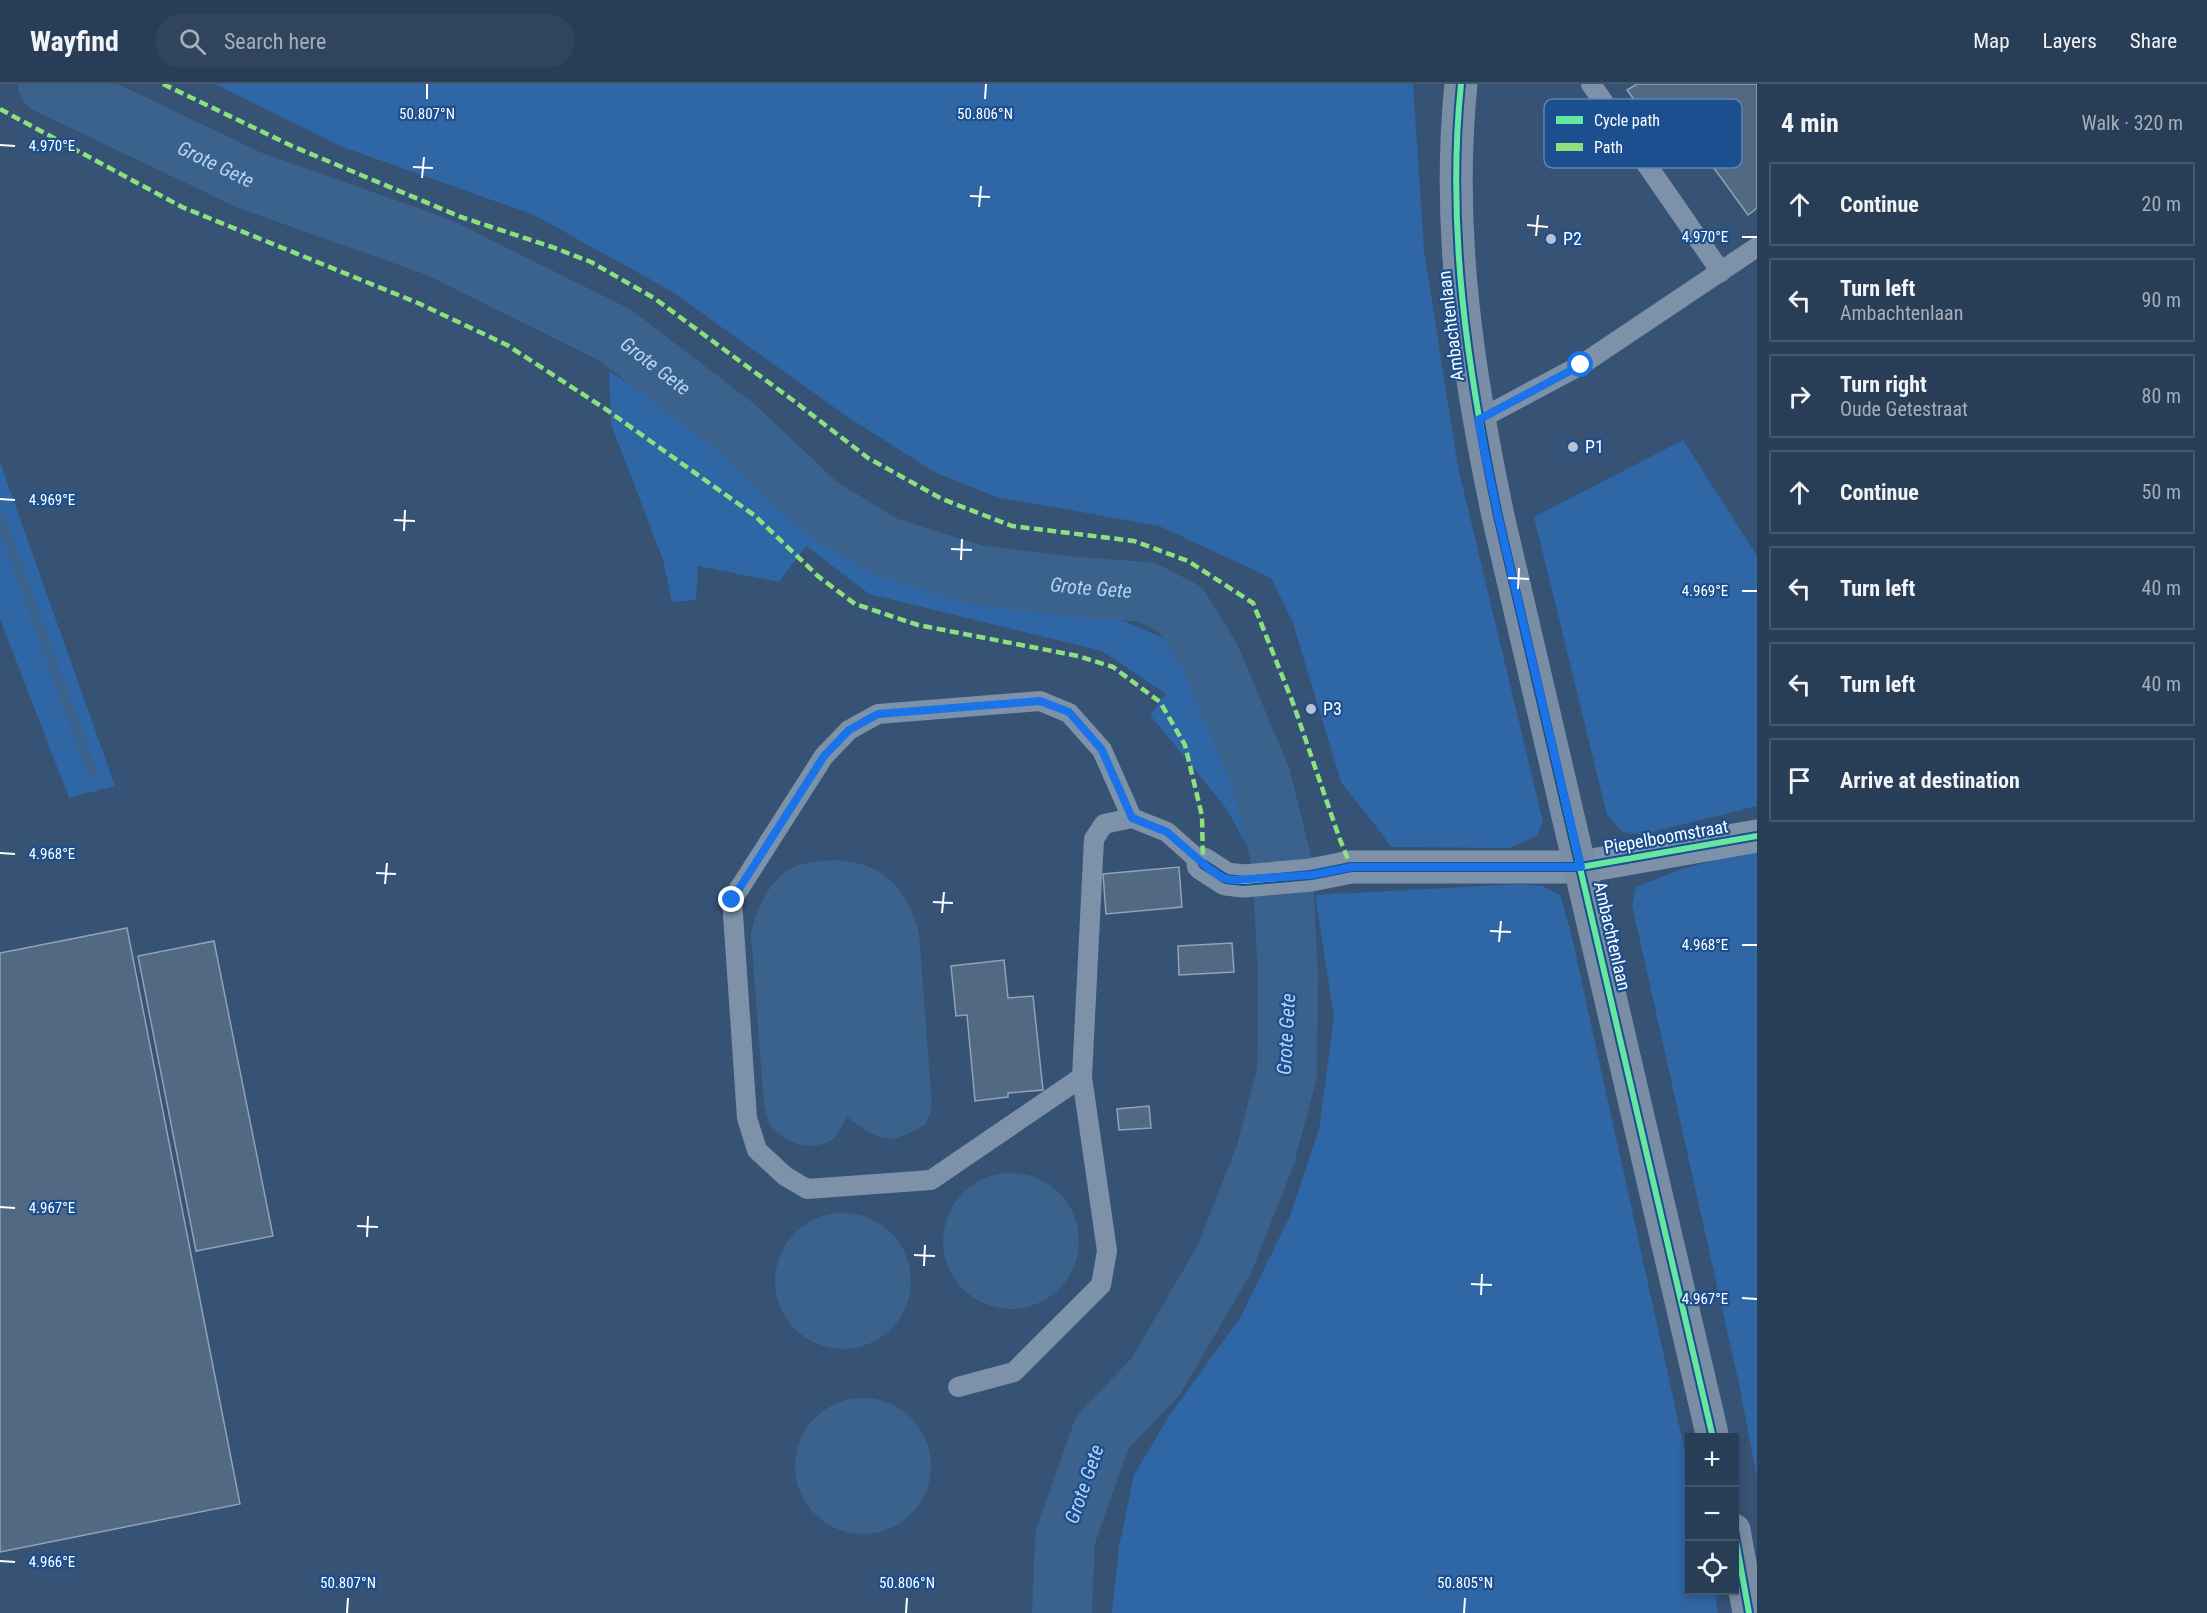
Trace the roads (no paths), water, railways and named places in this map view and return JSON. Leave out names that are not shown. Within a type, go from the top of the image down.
[{"type":"street","name":"Ambachtenlaan","points":[[1461,84],[1458,107],[1457,246],[1478,420],[1498,516],[1712,1433]]},
{"type":"street","name":"Piepelboomstraat","points":[[1203,864],[1226,879],[1244,881],[1311,875],[1352,867],[1581,867],[1757,837]]},
{"type":"street","points":[[1736,1541],[1749,1613]]},
{"type":"lane","points":[[1592,84],[1602,99]]},
{"type":"lane","points":[[1650,168],[1721,272]]},
{"type":"lane","points":[[1478,420],[1581,365],[1757,247]]},
{"type":"lane","points":[[1082,1077],[931,1180],[807,1189],[785,1176],[757,1150],[747,1118],[732,900],[824,756],[849,730],[878,714],[1040,701],[1069,712],[1102,750],[1132,818]]},
{"type":"lane","points":[[958,1387],[1014,1372],[1101,1285],[1107,1251],[1082,1077],[1094,839],[1104,824],[1132,818],[1167,832],[1203,864]]},
{"type":"waterway","name":"Grote Gete","points":[[48,84],[249,180],[438,247],[615,335],[734,426],[819,506],[884,546],[976,575],[1075,587],[1146,592],[1181,610],[1210,657],[1261,778],[1282,863],[1288,974],[1287,1073],[1265,1156],[1224,1260],[1156,1376],[1102,1433],[1065,1538],[1062,1613]]},
{"type":"waterway","points":[[0,518],[92,773]]},
{"type":"place","name":"P2","points":[[1551,239]]},
{"type":"place","name":"P1","points":[[1573,447]]},
{"type":"place","name":"P3","points":[[1311,709]]}]
